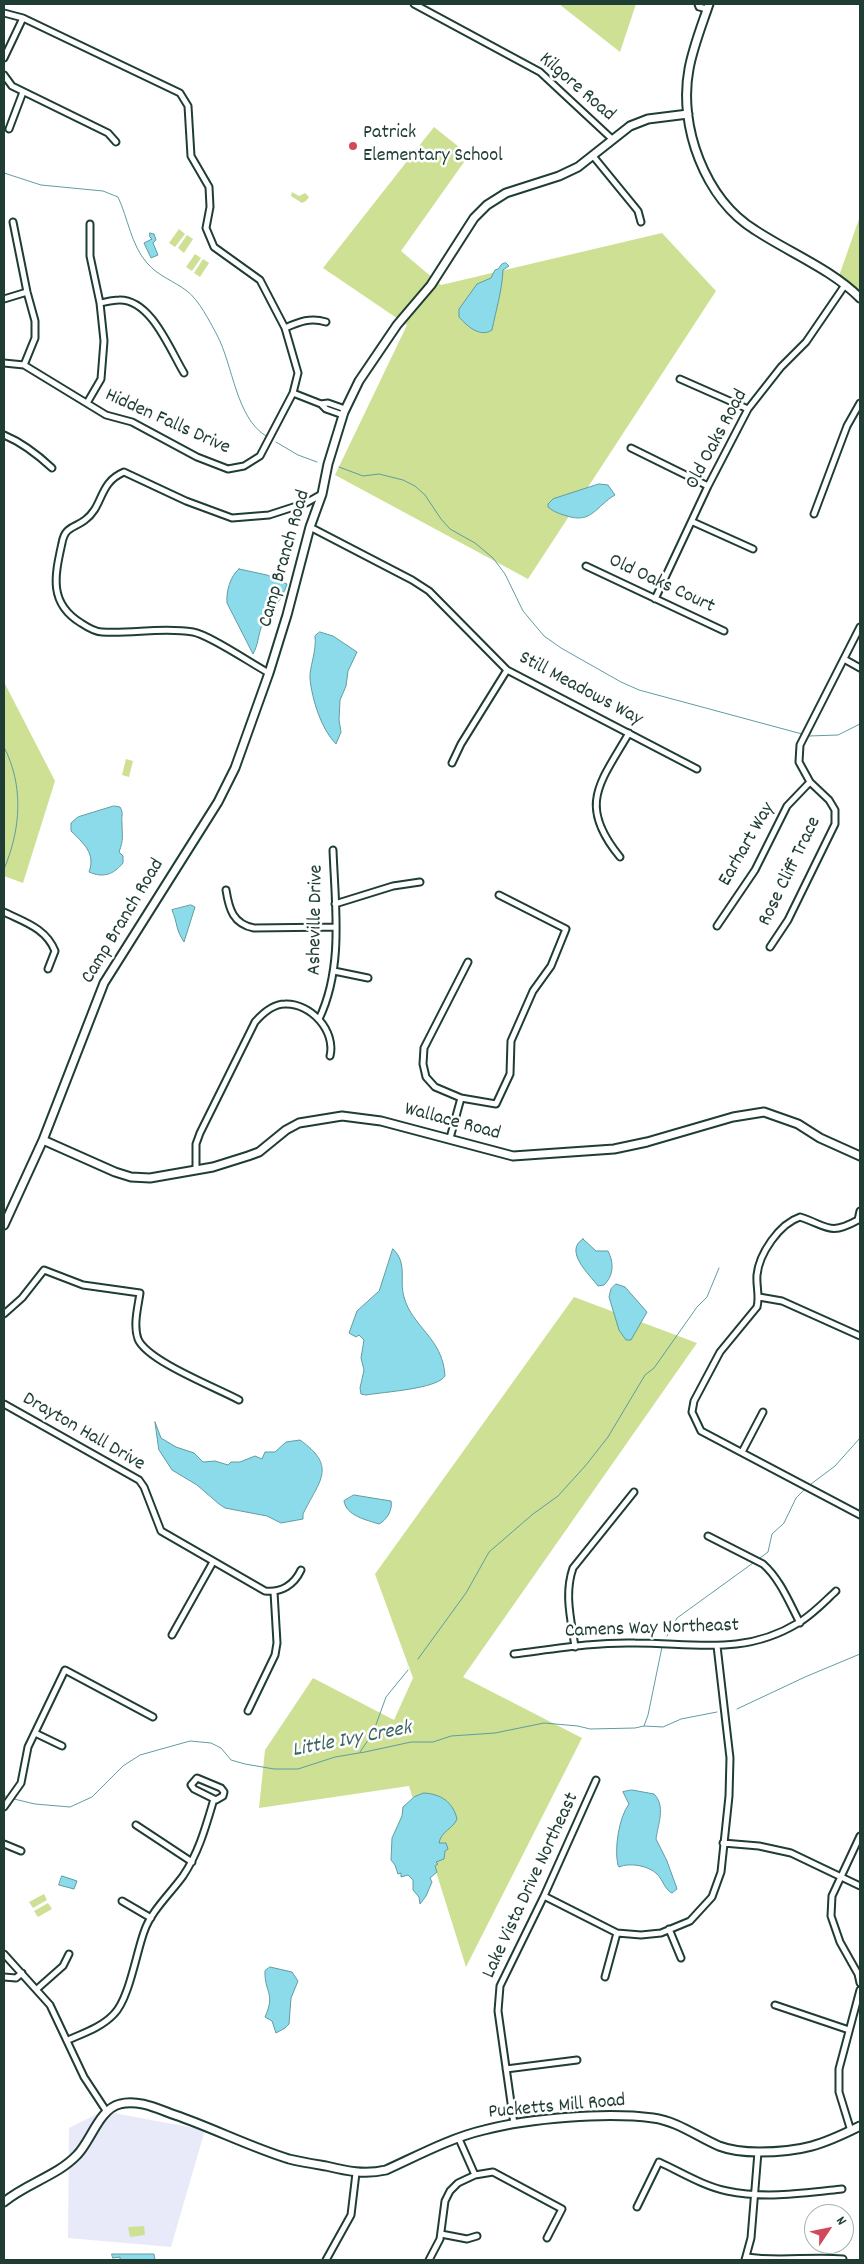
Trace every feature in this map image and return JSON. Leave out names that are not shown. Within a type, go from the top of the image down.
[{"type":"street","name":"Kilgore Road","points":[[414,4],[540,72],[612,140]]},
{"type":"street","points":[[698,4],[699,7],[708,7],[688,70],[688,114],[690,129],[705,172],[730,208],[752,229],[845,285],[860,298]]},
{"type":"street","name":"Hidden Falls Drive","points":[[4,13],[23,18],[180,93],[188,106],[192,156],[209,187],[210,206],[206,228],[214,247],[260,280],[284,328],[298,372],[293,394],[260,456],[244,466],[228,469],[197,457],[132,422],[106,415],[24,365],[4,363]]},
{"type":"street","points":[[4,58],[23,18]]},
{"type":"street","points":[[4,75],[12,86],[108,132],[116,142]]},
{"type":"street","points":[[9,128],[23,92]]},
{"type":"street","name":"Camp Branch Road","points":[[4,1225],[43,1140],[104,982],[228,784],[269,673],[287,616],[310,526],[322,494],[328,464],[344,412],[359,381],[397,325],[431,286],[474,218],[487,205],[505,194],[559,176],[578,167],[630,126],[648,119],[688,114]]},
{"type":"street","points":[[593,156],[638,211],[641,222]]},
{"type":"street","points":[[13,222],[27,292],[35,321],[35,338],[24,365]]},
{"type":"street","points":[[87,403],[100,379],[104,341],[100,303],[90,256],[90,224]]},
{"type":"street","name":"Old Oaks Road","points":[[655,599],[693,522],[708,486],[748,409],[781,367],[806,342],[845,285]]},
{"type":"street","points":[[4,299],[27,292]]},
{"type":"street","points":[[100,303],[121,300],[136,304],[152,318],[184,373]]},
{"type":"street","points":[[284,328],[307,320],[316,319],[326,322]]},
{"type":"street","points":[[680,379],[748,409]]},
{"type":"street","points":[[293,394],[321,404],[328,403],[344,412]]},
{"type":"street","points":[[814,514],[847,426],[860,403]]},
{"type":"street","points":[[4,435],[21,442],[52,468]]},
{"type":"street","points":[[631,448],[708,486]]},
{"type":"street","points":[[269,673],[195,632],[174,630],[100,632],[71,617],[63,609],[56,589],[63,538],[68,530],[84,521],[112,477],[124,472],[186,501],[232,518],[269,515],[306,503],[322,494]]},
{"type":"street","points":[[693,522],[753,549]]},
{"type":"street","name":"Still Meadows Way","points":[[310,526],[412,580],[429,591],[506,670],[696,769]]},
{"type":"street","name":"Old Oaks Court","points":[[586,566],[724,631]]},
{"type":"street","name":"Rose Cliff Trace","points":[[770,947],[788,920],[835,824],[835,810],[829,800],[810,782],[799,762],[800,746],[860,627]]},
{"type":"street","points":[[844,659],[860,668]]},
{"type":"street","points":[[452,763],[461,744],[506,670]]},
{"type":"street","points":[[620,857],[604,835],[595,807],[600,783],[629,733]]},
{"type":"street","name":"Earhart Way","points":[[717,926],[755,870],[787,806],[810,782]]},
{"type":"street","name":"Asheville Drive","points":[[319,1019],[325,1007],[334,971],[336,927],[333,850]]},
{"type":"street","points":[[334,904],[393,886],[420,882]]},
{"type":"street","points":[[226,890],[229,907],[235,919],[245,926],[254,928],[336,927]]},
{"type":"street","points":[[468,962],[424,1048],[423,1064],[426,1076],[435,1087],[461,1098],[496,1104],[510,1074],[510,1040],[533,991],[551,966],[566,929],[499,895]]},
{"type":"street","points":[[4,912],[43,932],[51,941],[55,951],[48,969]]},
{"type":"street","points":[[334,971],[368,978]]},
{"type":"street","points":[[196,1169],[196,1144],[200,1133],[255,1022],[268,1010],[284,1004],[300,1006],[319,1019],[332,1049],[330,1056]]},
{"type":"street","points":[[450,1138],[461,1098]]},
{"type":"street","name":"Wallace Road","points":[[43,1140],[115,1172],[131,1177],[158,1177],[213,1167],[259,1152],[286,1130],[310,1120],[342,1116],[381,1121],[513,1156],[614,1149],[647,1142],[733,1117],[764,1112],[798,1124],[827,1141],[860,1156]]},
{"type":"street","points":[[860,1212],[859,1221],[842,1228],[828,1229],[800,1218],[790,1221],[780,1228],[758,1268],[759,1298],[757,1307],[720,1352],[694,1401],[692,1412],[701,1432],[860,1515]]},
{"type":"street","points":[[4,1314],[22,1298],[44,1270],[84,1285],[140,1293],[136,1322],[138,1339],[150,1354],[239,1400]]},
{"type":"street","points":[[759,1298],[782,1301],[860,1336]]},
{"type":"street","name":"Drayton Hall Drive","points":[[4,1404],[139,1480],[144,1487],[160,1531],[264,1591],[274,1592]]},
{"type":"street","points":[[742,1452],[763,1412]]},
{"type":"street","points":[[575,1647],[567,1595],[568,1582],[573,1568],[634,1492]]},
{"type":"street","points":[[708,1536],[763,1564],[769,1569],[782,1587],[800,1622]]},
{"type":"street","points":[[172,1636],[213,1562]]},
{"type":"street","points":[[248,1711],[275,1654],[277,1643],[274,1592],[289,1586],[297,1578],[300,1570]]},
{"type":"street","name":"Camens Way Northeast","points":[[514,1654],[633,1642],[732,1646],[770,1637],[800,1622],[836,1591]]},
{"type":"street","points":[[544,1896],[617,1933],[641,1935],[661,1933],[690,1921],[712,1897],[721,1872],[729,1796],[730,1758],[717,1646]]},
{"type":"street","points":[[4,1808],[21,1783],[28,1747],[65,1670],[153,1717]]},
{"type":"street","points":[[35,1733],[62,1746]]},
{"type":"street","points":[[197,1778],[220,1788],[224,1792],[223,1796],[220,1799],[214,1799],[194,1789],[191,1785],[193,1781],[197,1778]]},
{"type":"street","name":"Lake Vista Drive Northeast","points":[[514,2124],[498,2011],[500,1986],[544,1896],[596,1780]]},
{"type":"street","points":[[68,2040],[100,2026],[115,2014],[123,2001],[144,1930],[192,1862],[201,1844],[214,1799]]},
{"type":"street","points":[[136,1825],[192,1862]]},
{"type":"street","points":[[860,1836],[832,1896],[831,1916],[840,1942],[860,1983]]},
{"type":"street","points":[[723,1843],[759,1846],[791,1853],[860,1886]]},
{"type":"street","points":[[4,1844],[20,1851]]},
{"type":"street","points":[[122,1901],[151,1918]]},
{"type":"street","points":[[669,1930],[681,1958]]},
{"type":"street","points":[[606,1977],[617,1933]]},
{"type":"street","points":[[4,1954],[50,2004],[84,2077],[107,2112],[85,2146],[66,2166],[22,2188],[4,2202]]},
{"type":"street","points":[[37,1989],[63,1966],[70,1954]]},
{"type":"street","points":[[4,1977],[16,1978],[22,1973]]},
{"type":"street","points":[[851,2131],[840,2092],[839,2069],[860,1990]]},
{"type":"street","points":[[775,2005],[849,2030]]},
{"type":"street","points":[[506,2069],[577,2060]]},
{"type":"street","name":"Pucketts Mill Road","points":[[107,2112],[118,2104],[128,2102],[145,2105],[288,2158],[356,2173],[386,2170],[459,2138],[482,2130],[514,2124],[600,2117],[654,2118],[673,2122],[720,2146],[736,2151],[758,2152],[799,2150],[820,2145],[860,2126]]},
{"type":"street","points":[[459,2138],[475,2175]]},
{"type":"street","points":[[758,2152],[751,2238],[746,2259],[829,2258],[843,2260]]},
{"type":"street","points":[[637,2207],[659,2162],[710,2186],[727,2191],[786,2195],[842,2189]]},
{"type":"street","points":[[430,2260],[441,2234],[445,2201],[450,2191],[458,2183],[475,2175],[493,2172],[562,2209],[548,2238]]},
{"type":"street","points":[[326,2260],[351,2215],[356,2173]]},
{"type":"street","points":[[441,2234],[467,2239],[477,2236]]},
{"type":"shaded area","points":[[103,2111],[205,2130],[171,2247],[68,2238],[69,2128]]},
{"type":"green space","points":[[559,4],[636,4],[620,52]]},
{"type":"green space","points":[[434,127],[469,155],[401,251],[441,285],[662,233],[716,291],[528,579],[335,475],[407,325],[323,268]]},
{"type":"green space","points":[[292,192],[299,196],[305,193],[309,197],[302,203],[291,196]]},
{"type":"green space","points":[[860,216],[860,291],[839,276]]},
{"type":"green space","points":[[179,229],[185,234],[175,247],[169,243]]},
{"type":"green space","points":[[187,235],[193,239],[184,253],[178,248]]},
{"type":"green space","points":[[195,254],[201,258],[192,271],[186,267]]},
{"type":"green space","points":[[203,259],[209,263],[200,277],[194,273]]},
{"type":"green space","points":[[4,682],[55,781],[23,883],[4,876]]},
{"type":"green space","points":[[126,759],[133,761],[129,777],[122,775]]},
{"type":"green space","points":[[574,1297],[697,1343],[463,1677],[582,1738],[466,1967],[409,1786],[259,1808],[265,1750],[313,1678],[394,1720],[413,1678],[375,1574]]},
{"type":"green space","points":[[44,1894],[47,1900],[33,1908],[29,1902]]},
{"type":"green space","points":[[48,1903],[52,1909],[38,1917],[34,1911]]},
{"type":"green space","points":[[144,2226],[145,2235],[130,2237],[128,2227]]},
{"type":"water","points":[[150,233],[154,234],[156,240],[153,243],[158,255],[151,258],[144,243],[152,239]]},
{"type":"water","points":[[506,263],[509,266],[503,270],[492,330],[483,333],[478,332],[459,317],[459,309],[477,284],[491,278],[495,270]]},
{"type":"water","points":[[599,484],[608,485],[615,495],[588,516],[575,518],[557,513],[548,507],[548,504],[553,499]]},
{"type":"water","points":[[239,569],[267,575],[287,584],[282,597],[263,623],[253,654],[227,603],[229,584]]},
{"type":"water","points":[[320,632],[333,636],[357,652],[348,671],[346,686],[340,700],[339,720],[341,732],[336,744],[322,722],[311,687],[310,675],[315,648],[315,636]]},
{"type":"water","points":[[114,806],[120,807],[122,811],[122,844],[119,852],[123,856],[123,863],[112,873],[94,874],[89,872],[91,865],[90,854],[84,844],[71,831],[71,823],[78,817]]},
{"type":"water","points":[[191,905],[195,907],[184,942],[179,933],[172,910]]},
{"type":"water","points":[[583,1239],[596,1251],[608,1251],[612,1269],[610,1277],[604,1285],[598,1286],[580,1263],[576,1250],[578,1244]]},
{"type":"water","points":[[393,1249],[398,1254],[402,1266],[403,1291],[408,1307],[413,1317],[439,1352],[445,1376],[432,1384],[421,1387],[366,1395],[361,1394],[360,1388],[364,1370],[361,1358],[364,1340],[359,1335],[356,1337],[349,1333],[357,1311],[379,1291]]},
{"type":"water","points":[[616,1284],[625,1287],[647,1312],[631,1340],[626,1340],[619,1330],[609,1297],[611,1289]]},
{"type":"water","points":[[155,1422],[161,1438],[176,1447],[194,1453],[203,1462],[215,1461],[228,1465],[231,1462],[240,1462],[255,1456],[262,1459],[265,1452],[275,1452],[286,1442],[300,1440],[319,1458],[322,1467],[322,1475],[303,1514],[303,1519],[281,1523],[267,1516],[225,1508],[197,1485],[172,1470],[159,1450]]},
{"type":"water","points":[[354,1495],[391,1501],[389,1514],[385,1520],[379,1524],[353,1514],[344,1501]]},
{"type":"water","points":[[632,1790],[654,1794],[660,1804],[656,1839],[667,1861],[677,1889],[672,1893],[654,1871],[634,1865],[619,1867],[618,1865],[618,1833],[622,1817],[629,1804],[623,1792]]},
{"type":"water","points":[[424,1793],[436,1795],[445,1800],[453,1808],[457,1819],[440,1839],[439,1843],[446,1843],[448,1849],[445,1851],[444,1859],[436,1862],[438,1864],[435,1866],[437,1872],[430,1878],[432,1882],[420,1904],[419,1897],[413,1890],[413,1880],[408,1875],[401,1877],[401,1873],[398,1874],[391,1860],[392,1838],[402,1816],[403,1807],[414,1797]]},
{"type":"water","points":[[62,1876],[77,1881],[74,1889],[59,1885]]},
{"type":"water","points":[[270,1967],[292,1972],[298,1981],[291,1998],[289,2024],[276,2033],[272,2021],[265,2017],[270,1997],[265,1971]]},
{"type":"water","points":[[112,2254],[154,2254],[155,2260],[120,2260],[120,2257],[113,2258]]},
{"type":"waterway","points":[[4,173],[41,185],[103,191],[118,197],[133,240],[147,263],[156,271],[182,287],[196,300],[204,312],[217,335],[236,390],[248,417],[256,428],[266,436]]},
{"type":"waterway","points":[[276,442],[298,455],[317,462]]},
{"type":"waterway","points":[[339,467],[363,476],[379,474],[403,480],[415,486],[425,495],[450,529],[475,543],[493,558],[505,574],[523,611],[544,636],[561,648],[639,690],[802,734]]},
{"type":"waterway","points":[[809,736],[838,735],[860,724]]},
{"type":"waterway","points":[[4,747],[15,777],[18,808],[14,839],[4,869]]},
{"type":"waterway","points":[[418,1659],[466,1593],[489,1552],[533,1514],[558,1496],[608,1437],[645,1375],[654,1368],[697,1307],[707,1297],[719,1268]]},
{"type":"waterway","points":[[811,1484],[835,1466],[860,1438]]},
{"type":"waterway","points":[[760,1558],[768,1552],[772,1534],[784,1523],[796,1498],[805,1489]]},
{"type":"waterway","points":[[667,1636],[677,1618],[753,1563]]},
{"type":"waterway","points":[[644,1726],[662,1647]]},
{"type":"waterway","name":"Little Ivy Creek","points":[[737,1709],[860,1654]]},
{"type":"waterway","points":[[360,1752],[373,1733],[386,1697],[408,1670]]},
{"type":"waterway","name":"Little Ivy Creek","points":[[14,1799],[35,1804],[70,1807],[92,1797],[123,1766],[140,1755],[190,1741],[211,1743],[221,1748],[231,1760],[245,1764],[274,1769],[298,1769],[335,1757],[411,1742],[433,1742],[451,1736],[495,1733],[544,1723],[590,1729],[644,1726],[663,1727],[681,1719],[717,1712]]},
{"type":"place","name":"Patrick Elementary School","points":[[353,146]]}]
